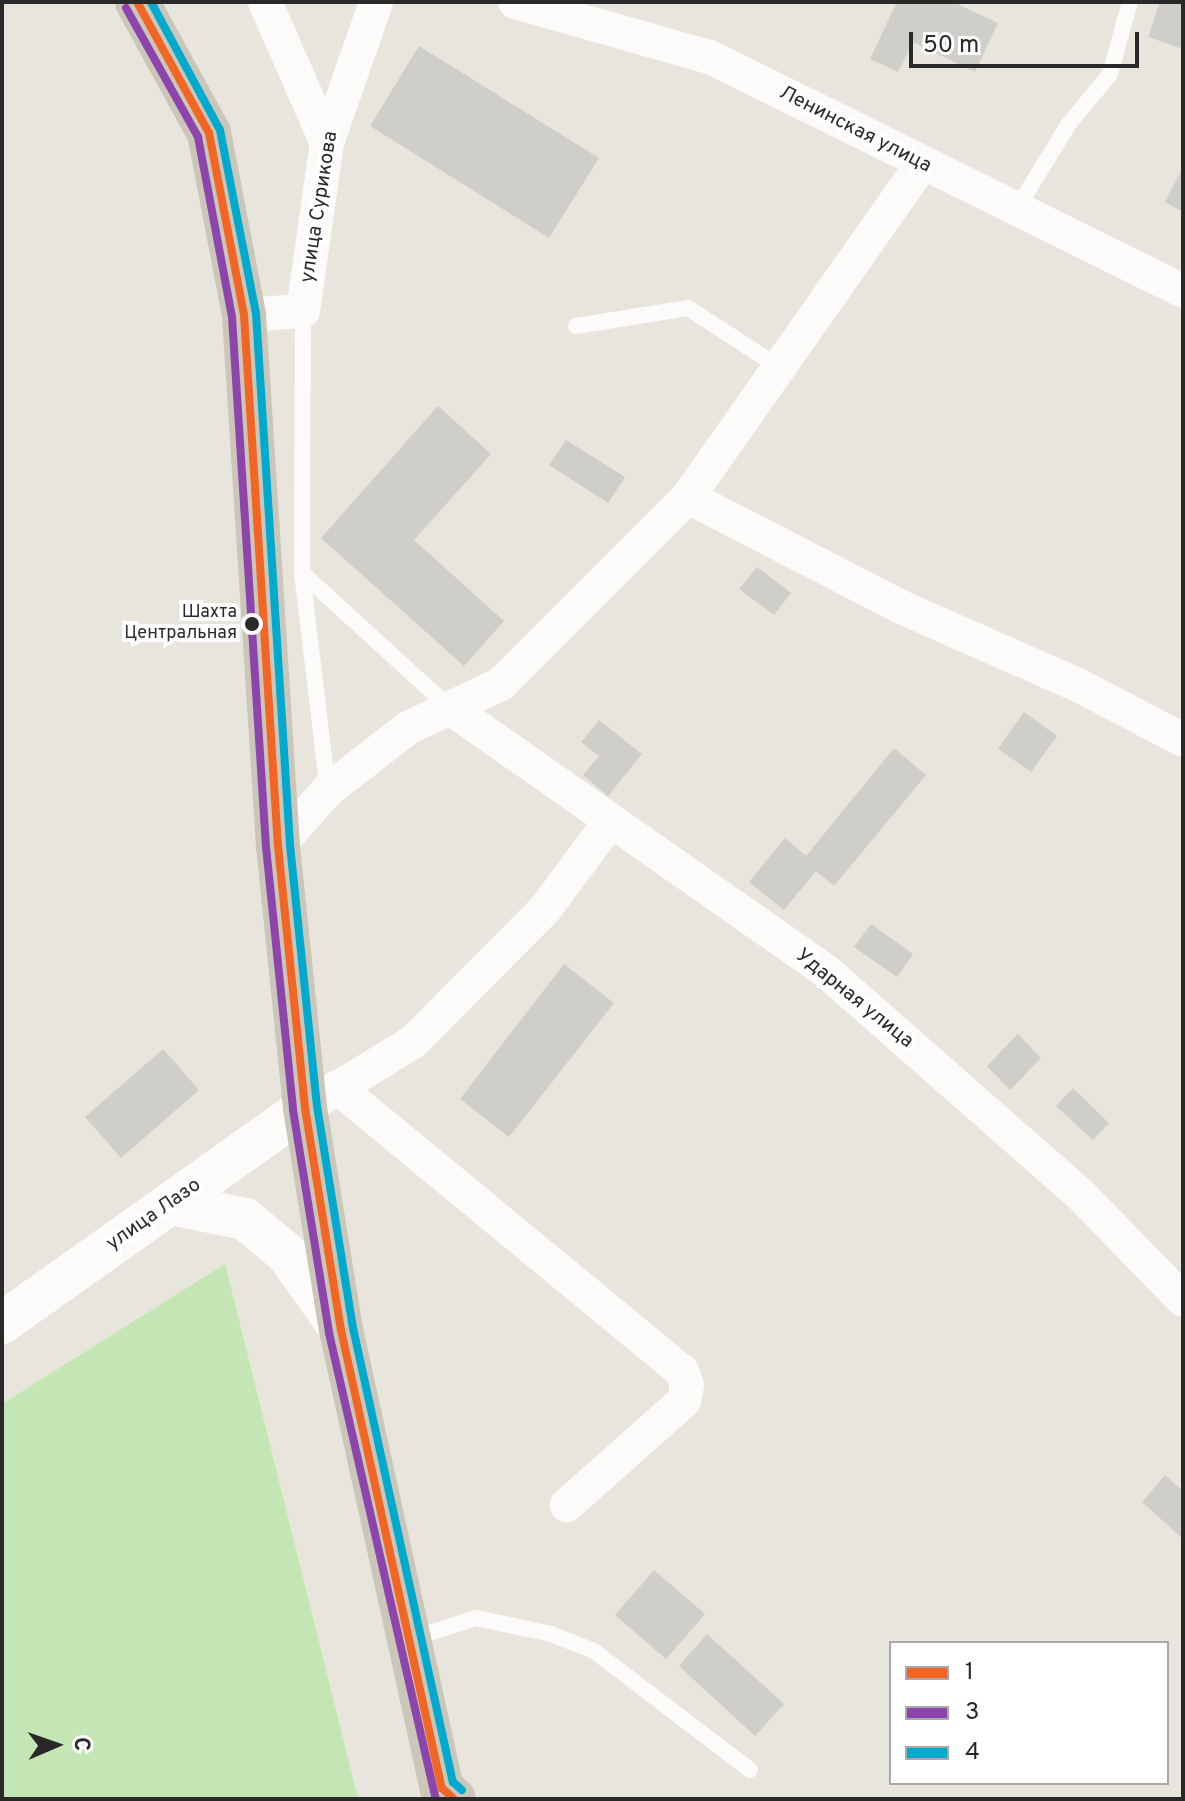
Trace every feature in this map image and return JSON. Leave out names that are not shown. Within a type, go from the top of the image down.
[{"type":"main road","points":[[137,2],[209,133],[244,315],[278,846],[321,1098],[341,1330],[442,1788],[454,1799]]},
{"type":"street","points":[[265,2],[327,143]]},
{"type":"street","name":"улица Сурикова","points":[[244,315],[303,311],[327,143],[376,2]]},
{"type":"street","name":"Ленинская улица","points":[[515,2],[555,8],[710,57],[1183,291]]},
{"type":"street","points":[[278,846],[328,790],[408,728],[453,710],[501,684],[688,497],[922,164]]},
{"type":"street","points":[[688,497],[901,607],[1078,685],[1183,740]]},
{"type":"street","name":"Ударная улица","points":[[453,710],[609,823],[827,972],[1079,1193],[1183,1300]]},
{"type":"street","points":[[567,1505],[684,1401],[687,1385],[682,1371],[321,1098],[413,1042],[546,908],[609,823]]},
{"type":"street","name":"улица Лазо","points":[[12,1309],[171,1204],[321,1098]]},
{"type":"street","points":[[171,1204],[245,1219],[287,1254],[341,1330]]},
{"type":"lane","points":[[1016,210],[1068,125],[1110,74],[1130,2]]},
{"type":"lane","points":[[576,326],[688,308],[779,367]]},
{"type":"lane","points":[[303,311],[302,573],[328,790]]},
{"type":"lane","points":[[302,573],[453,710]]},
{"type":"lane","points":[[410,1639],[476,1618],[551,1634],[594,1651],[750,1770]]},
{"type":"green space","points":[[225,1264],[358,1799],[2,1799],[2,1404]]},
{"type":"building","points":[[897,2],[953,2],[998,23],[975,72],[913,42],[898,72],[870,59]]},
{"type":"building","points":[[1160,2],[1183,2],[1183,49],[1148,37]]},
{"type":"building","points":[[419,46],[599,158],[549,238],[370,126]]},
{"type":"building","points":[[1183,172],[1183,212],[1165,202]]},
{"type":"building","points":[[438,406],[491,454],[414,540],[504,621],[464,666],[321,538]]},
{"type":"building","points":[[566,440],[625,477],[608,503],[549,465]]},
{"type":"building","points":[[757,567],[791,593],[774,615],[739,589]]},
{"type":"building","points":[[1024,712],[1057,736],[1031,772],[998,749]]},
{"type":"building","points":[[599,720],[642,754],[608,796],[583,775],[599,756],[581,742]]},
{"type":"building","points":[[894,748],[926,775],[834,886],[816,871],[784,910],[749,882],[785,838],[806,856]]},
{"type":"building","points":[[871,924],[913,954],[897,977],[854,947]]},
{"type":"building","points":[[564,964],[614,1003],[509,1137],[460,1099]]},
{"type":"building","points":[[1018,1034],[1041,1058],[1010,1090],[987,1066]]},
{"type":"building","points":[[163,1049],[199,1090],[121,1158],[85,1117]]},
{"type":"building","points":[[1073,1088],[1109,1123],[1093,1140],[1056,1106]]},
{"type":"building","points":[[1165,1475],[1183,1491],[1183,1539],[1142,1502]]},
{"type":"building","points":[[654,1570],[705,1614],[666,1659],[615,1615]]},
{"type":"building","points":[[707,1634],[784,1704],[755,1736],[679,1666]]},
{"type":"transit line","name":"1","points":[[137,2],[209,133],[244,315],[278,846],[305,1108],[341,1330],[442,1788],[454,1799]]},
{"type":"transit line","name":"4","points":[[151,2],[220,130],[256,313],[290,845],[317,1106],[353,1328],[453,1782],[462,1790]]},
{"type":"transit line","name":"3","points":[[126,8],[198,137],[232,317],[266,847],[293,1110],[329,1333],[436,1799]]},
{"type":"place","name":"Шахта Центральная","points":[[252,624]]}]
